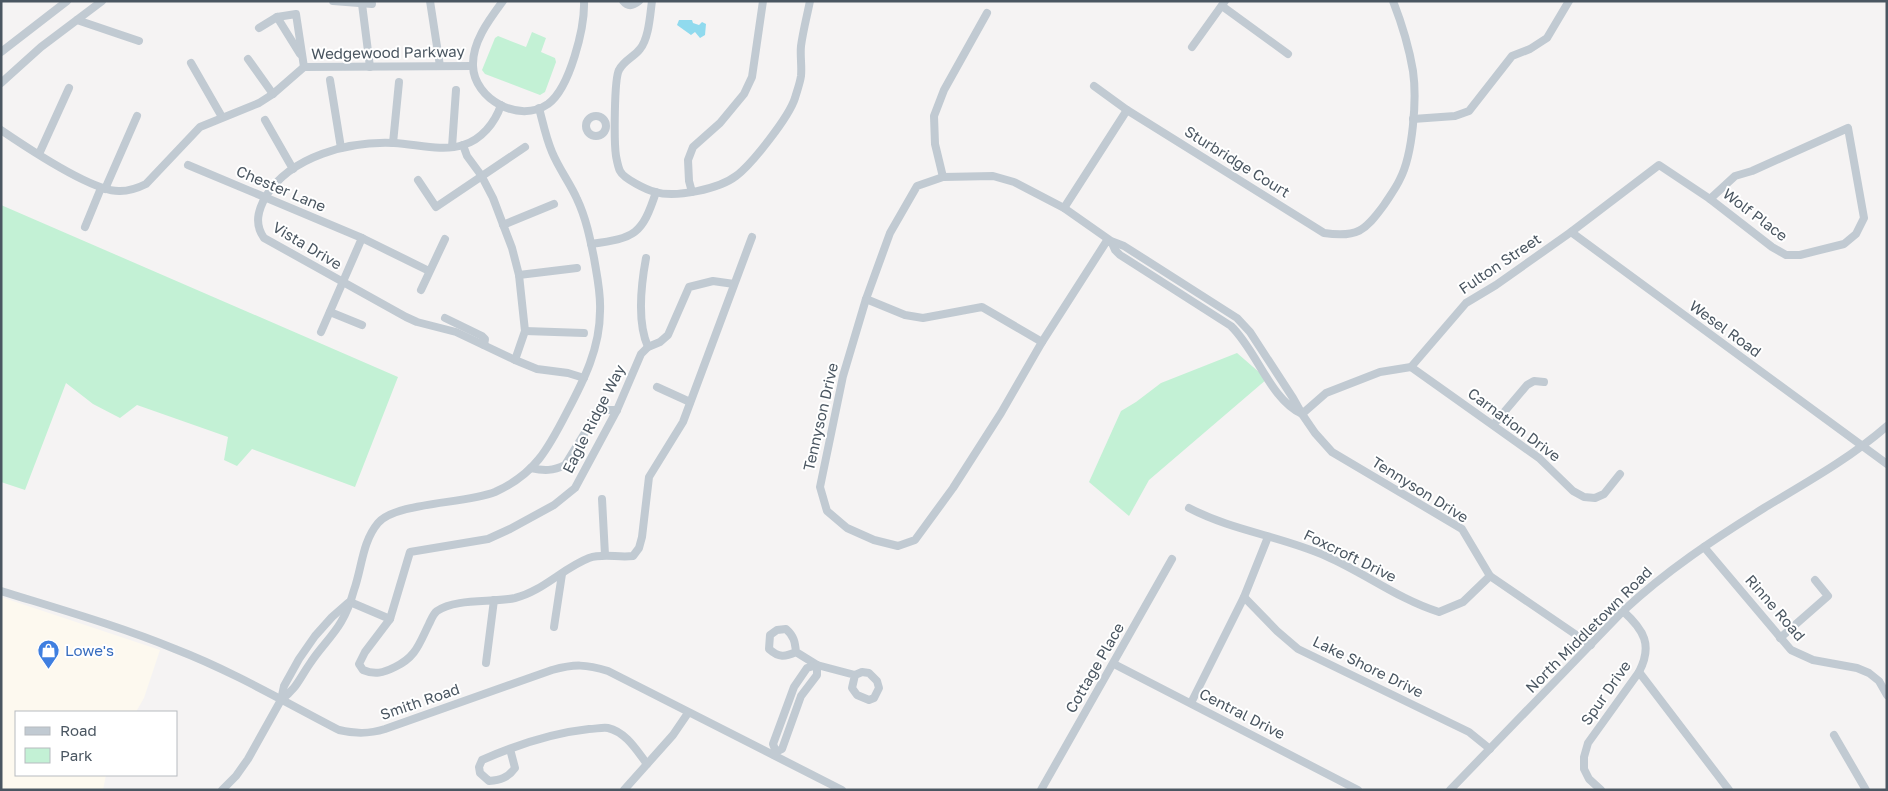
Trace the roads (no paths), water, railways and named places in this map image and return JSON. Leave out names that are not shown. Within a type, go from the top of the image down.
[{"type":"street","points":[[1,52],[67,1]]},
{"type":"street","points":[[1,83],[41,47],[102,1]]},
{"type":"street","points":[[333,1],[372,4]]},
{"type":"street","points":[[430,1],[440,66]]},
{"type":"street","points":[[503,1],[480,36],[474,52],[473,66],[476,81],[482,92],[500,105],[522,111],[539,108],[556,95],[567,75],[576,50],[583,23],[584,1]]},
{"type":"street","points":[[623,1],[628,5],[633,5],[639,1]]},
{"type":"street","points":[[652,1],[649,27],[640,49],[623,62],[617,72],[611,124],[619,169],[622,174],[656,192],[677,194],[721,184],[734,178],[744,170],[782,122],[794,101],[801,77],[801,46],[810,1]]},
{"type":"street","points":[[692,192],[688,181],[688,160],[693,148],[726,116],[744,94],[752,77],[763,1]]},
{"type":"street","points":[[1393,1],[1402,24],[1413,72],[1413,119],[1455,116],[1469,111],[1512,56],[1547,38],[1569,1]]},
{"type":"street","points":[[362,4],[370,67]]},
{"type":"street","points":[[1192,47],[1224,4],[1288,54]]},
{"type":"street","points":[[943,176],[935,144],[934,116],[944,90],[987,13]]},
{"type":"street","points":[[259,28],[277,17],[296,14],[304,67]]},
{"type":"street","points":[[277,17],[303,58]]},
{"type":"street","points":[[77,20],[139,41]]},
{"type":"street","points":[[248,59],[273,94]]},
{"type":"street","points":[[190,63],[222,117]]},
{"type":"street","name":"Wedgewood Parkway","points":[[1,130],[39,154],[103,189],[119,192],[134,190],[146,184],[200,127],[259,102],[273,94],[304,67],[473,66]]},
{"type":"street","points":[[330,80],[341,148]]},
{"type":"street","points":[[393,143],[398,82]]},
{"type":"street","name":"Sturbridge Court","points":[[1094,86],[1127,110],[1324,232],[1342,236],[1358,232],[1371,223],[1400,179],[1410,152],[1413,119]]},
{"type":"street","points":[[39,154],[69,88]]},
{"type":"street","points":[[452,147],[456,90]]},
{"type":"street","name":"Vista Drive","points":[[500,105],[497,116],[490,126],[477,138],[463,145],[452,147],[393,143],[365,144],[341,148],[314,157],[294,169],[273,186],[265,198],[257,220],[259,232],[264,238],[342,283],[417,322],[456,332],[536,369],[568,373],[584,378]]},
{"type":"street","points":[[281,700],[295,689],[311,662],[340,624],[350,602],[370,536],[379,521],[394,512],[411,508],[475,499],[495,492],[514,482],[545,454],[584,378],[598,334],[600,311],[598,284],[591,244],[578,200],[552,154],[539,108]]},
{"type":"street","points":[[1064,208],[1127,110]]},
{"type":"street","points":[[85,227],[137,116]]},
{"type":"street","points":[[265,120],[294,169]]},
{"type":"street","name":"Wolf Place","points":[[1848,128],[1864,218],[1856,234],[1844,244],[1800,255],[1786,255],[1772,247],[1710,199],[1735,176],[1752,171],[1848,128]]},
{"type":"street","points":[[463,145],[467,156],[493,198],[519,275],[525,331],[515,360]]},
{"type":"street","points":[[418,180],[436,206],[525,147]]},
{"type":"street","name":"Chester Lane","points":[[188,165],[362,238],[429,271]]},
{"type":"street","name":"Fulton Street","points":[[1411,367],[1466,303],[1496,285],[1571,232],[1659,165],[1710,199]]},
{"type":"street","name":"Tennyson Drive","points":[[1109,240],[1042,342],[1001,413],[953,488],[915,540],[898,546],[874,540],[847,528],[827,511],[820,487],[843,376],[866,299],[890,233],[917,186],[943,176],[993,176],[1014,182],[1064,208],[1109,240],[1114,250],[1120,255],[1231,326],[1242,338],[1285,403],[1302,414],[1315,433],[1332,452],[1462,529],[1490,576],[1591,645]]},
{"type":"street","points":[[591,244],[617,241],[632,235],[643,225],[650,212],[656,192]]},
{"type":"street","points":[[503,225],[554,204]]},
{"type":"street","name":"Wesel Road","points":[[1571,232],[1887,464]]},
{"type":"street","points":[[734,284],[752,237]]},
{"type":"street","points":[[321,332],[362,238]]},
{"type":"street","points":[[421,290],[445,239]]},
{"type":"street","points":[[646,258],[643,274],[642,335],[648,347]]},
{"type":"street","points":[[519,275],[577,268]]},
{"type":"street","name":"Eagle Ridge Way","points":[[713,281],[734,284],[683,422],[649,477],[642,537],[639,548],[633,556],[622,558],[605,555],[587,559],[535,590],[515,598],[456,604],[435,612],[415,653],[406,662],[384,673],[373,674],[362,670],[359,664],[365,652],[390,619],[410,552],[488,539],[554,505],[575,488],[617,410],[641,354],[648,347],[660,342],[668,335],[689,287],[713,281]]},
{"type":"street","points":[[866,299],[905,315],[922,318],[982,307],[1042,342]]},
{"type":"street","points":[[330,312],[362,325]]},
{"type":"street","points":[[445,318],[482,336],[485,339],[484,345]]},
{"type":"street","points":[[525,331],[584,332]]},
{"type":"street","points":[[1302,414],[1326,393],[1380,372],[1411,367]]},
{"type":"street","name":"Carnation Drive","points":[[1411,367],[1494,424],[1539,458],[1574,491],[1584,497],[1595,498],[1604,494],[1620,474]]},
{"type":"street","points":[[1494,424],[1527,385],[1534,381],[1544,382]]},
{"type":"street","points":[[658,387],[690,402]]},
{"type":"street","points":[[531,468],[545,471],[556,470],[565,465],[597,413],[605,410],[617,410]]},
{"type":"street","name":"North Middletown Road","points":[[1450,790],[1648,587],[1704,547],[1862,447],[1887,426]]},
{"type":"street","points":[[602,499],[605,555]]},
{"type":"street","name":"Foxcroft Drive","points":[[1189,508],[1224,524],[1294,543],[1328,557],[1420,606],[1439,612],[1463,602],[1490,576]]},
{"type":"street","points":[[1191,703],[1244,597],[1268,537]]},
{"type":"street","name":"Rinne Road","points":[[1704,547],[1791,650],[1813,660],[1857,668],[1869,673],[1879,681],[1887,694]]},
{"type":"street","name":"Cottage Place","points":[[1040,790],[1172,560]]},
{"type":"street","points":[[554,627],[562,574]]},
{"type":"street","points":[[1780,638],[1828,596],[1815,580]]},
{"type":"street","name":"Smith Road","points":[[1,591],[150,639],[215,666],[339,730],[353,734],[370,734],[552,670],[570,666],[589,665],[608,671],[688,713],[775,754],[842,790]]},
{"type":"street","name":"Lake Shore Drive","points":[[1244,597],[1277,631],[1298,648],[1469,732],[1490,749]]},
{"type":"street","points":[[486,663],[494,600]]},
{"type":"street","points":[[350,602],[390,619]]},
{"type":"street","points":[[222,790],[244,765],[281,700],[284,686],[299,659],[321,630],[350,602]]},
{"type":"street","name":"Spur Drive","points":[[1602,790],[1589,780],[1584,769],[1584,757],[1588,743],[1639,672],[1644,661],[1646,649],[1644,637],[1637,624],[1623,611]]},
{"type":"street","points":[[796,652],[817,665],[855,675]]},
{"type":"street","name":"Central Drive","points":[[1114,664],[1358,790]]},
{"type":"street","points":[[817,665],[817,675],[800,696],[782,749],[775,754],[773,744],[794,687],[808,668],[817,665]]},
{"type":"street","points":[[1639,672],[1729,790]]},
{"type":"street","points":[[624,790],[673,735],[688,713]]},
{"type":"street","points":[[782,722],[790,726]]},
{"type":"street","points":[[510,750],[515,768],[511,774],[502,779],[488,781],[480,773],[479,767],[482,760],[554,734],[607,728],[620,733],[630,742],[647,764]]},
{"type":"street","points":[[1834,735],[1866,790]]},
{"type":"water","points":[[679,20],[692,20],[693,23],[699,25],[702,22],[706,24],[705,35],[700,38],[695,32],[691,35],[677,25]]},
{"type":"place","name":"Lowe's","points":[[49,670]]}]
